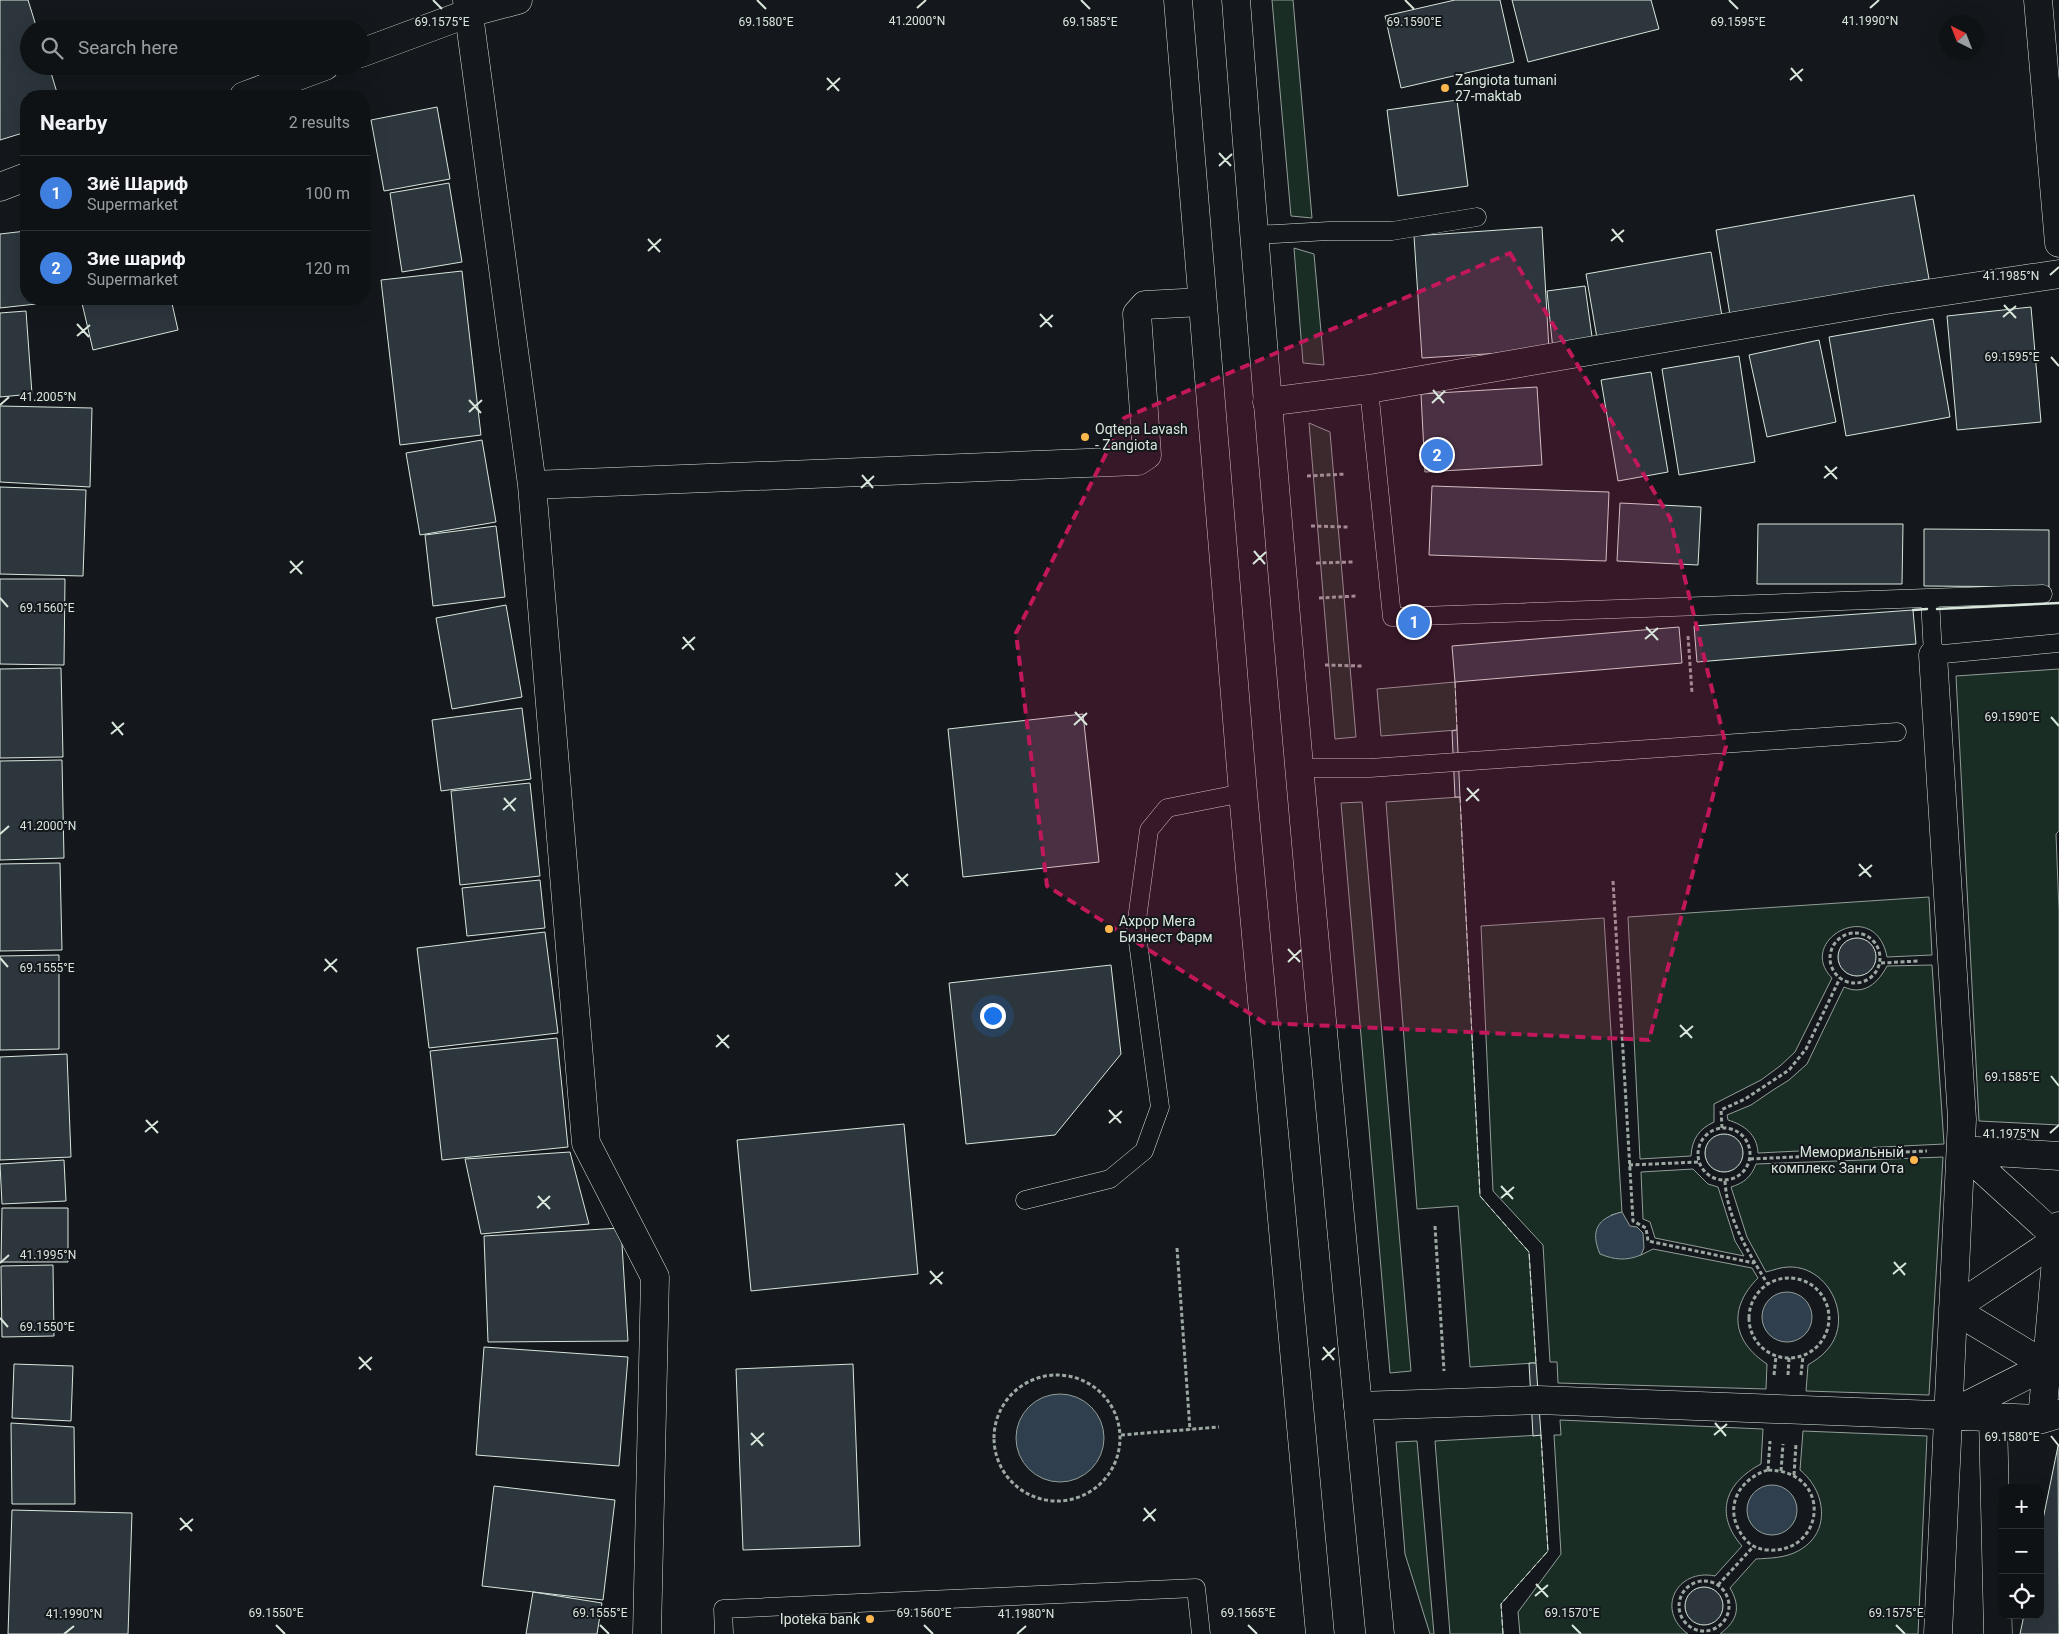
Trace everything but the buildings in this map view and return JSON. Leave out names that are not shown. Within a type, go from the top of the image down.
[{"type":"street","points":[[370,49],[468,7],[518,0]]},
{"type":"street","points":[[1178,0],[1242,793],[1320,1634]]},
{"type":"street","points":[[1236,0],[1298,768],[1380,1634]]},
{"type":"street","points":[[2038,0],[2059,243]]},
{"type":"street","points":[[468,7],[532,485],[586,1143],[655,1277],[647,1634]]},
{"type":"street","points":[[260,90],[301,75]]},
{"type":"street","points":[[0,187],[20,179]]},
{"type":"street","points":[[1267,402],[1368,389],[1877,302],[2059,274]]},
{"type":"street","points":[[532,485],[1138,461],[1147,455],[1137,314],[1145,305],[1202,302]]},
{"type":"street","points":[[1933,656],[1962,1119],[1938,1634]]},
{"type":"street","points":[[1961,1150],[2059,1156]]},
{"type":"street","points":[[1961,1150],[2059,1235]]},
{"type":"street","points":[[1358,1406],[1538,1400],[1993,1417],[2051,1416],[2059,1235]]},
{"type":"street","points":[[1953,1309],[2059,1235]]},
{"type":"street","points":[[1953,1309],[2053,1369]]},
{"type":"street","points":[[1948,1415],[2053,1369]]},
{"type":"street","points":[[1993,1417],[1998,1634]]},
{"type":"lane","points":[[1254,235],[1329,231],[1392,231],[1477,217]]},
{"type":"lane","points":[[1368,389],[1392,617],[2043,594]]},
{"type":"lane","points":[[1930,598],[1933,656],[2059,643]]},
{"type":"lane","points":[[1298,768],[1370,768],[1898,732]]},
{"type":"lane","points":[[1025,1200],[1110,1179],[1144,1151],[1160,1107],[1136,927],[1149,830],[1167,808],[1242,793]]},
{"type":"lane","points":[[724,1634],[723,1609],[1196,1588],[1201,1634]]},
{"type":"path","points":[[1685,607],[1692,693]]},
{"type":"path","points":[[1613,881],[1633,1221],[1646,1228],[1648,1241],[1754,1263]]},
{"type":"path","points":[[1854,933],[1869,937],[1879,949],[1881,956],[1881,963],[1874,975],[1859,983],[1850,983],[1840,978],[1832,968],[1830,960],[1834,945],[1839,939],[1854,933]]},
{"type":"path","points":[[1722,1128],[1721,1110],[1768,1085],[1789,1070],[1806,1049],[1840,978]]},
{"type":"path","points":[[1722,1128],[1735,1130],[1742,1135],[1748,1142],[1750,1159],[1748,1167],[1742,1173],[1735,1178],[1725,1181],[1710,1177],[1699,1162],[1698,1154],[1704,1138],[1710,1132],[1722,1128]]},
{"type":"path","points":[[1750,1159],[1961,1150]]},
{"type":"path","points":[[1630,1165],[1699,1162]]},
{"type":"path","points":[[1725,1181],[1726,1191],[1741,1241],[1767,1284]]},
{"type":"path","points":[[1435,1226],[1444,1367]]},
{"type":"path","points":[[1177,1248],[1190,1430]]},
{"type":"path","points":[[1783,1278],[1796,1278],[1808,1282],[1819,1290],[1826,1301],[1829,1314],[1828,1328],[1823,1339],[1814,1349],[1802,1356],[1789,1358],[1776,1356],[1754,1340],[1749,1327],[1748,1314],[1752,1301],[1767,1284],[1783,1278]]},
{"type":"path","points":[[1048,1375],[1068,1375],[1088,1382],[1105,1396],[1116,1414],[1121,1435],[1118,1457],[1108,1476],[1092,1491],[1072,1500],[1050,1501],[1030,1495],[1012,1482],[1000,1466],[994,1448],[995,1428],[1001,1409],[1013,1392],[1029,1381],[1048,1375]]},
{"type":"path","points":[[1121,1435],[1219,1427]]},
{"type":"path","points":[[1774,1470],[1794,1474],[1804,1483],[1811,1494],[1814,1507],[1813,1519],[1808,1532],[1799,1542],[1787,1548],[1774,1551],[1753,1547],[1740,1532],[1735,1520],[1733,1506],[1737,1494],[1745,1482],[1755,1474],[1774,1470]]},
{"type":"path","points":[[1718,1585],[1753,1547]]},
{"type":"path","points":[[1698,1582],[1718,1585],[1726,1594],[1729,1610],[1726,1618],[1715,1629],[1701,1633],[1685,1622],[1681,1615],[1680,1599],[1690,1586],[1698,1582]]},
{"type":"highlighted area","points":[[1510,253],[1670,518],[1726,746],[1649,1040],[1265,1023],[1047,886],[1016,633],[1124,418]]},
{"type":"green space","points":[[1272,0],[1293,0],[1312,218],[1291,216]]},
{"type":"green space","points":[[1294,248],[1314,254],[1324,365],[1303,363]]},
{"type":"green space","points":[[1309,423],[1330,432],[1356,737],[1335,739]]},
{"type":"green space","points":[[2059,669],[2059,831],[2056,834],[2059,911],[2059,1125],[1979,1121],[1956,676]]},
{"type":"green space","points":[[1455,682],[1457,730],[1381,736],[1377,689]]},
{"type":"green space","points":[[1460,797],[1480,1196],[1529,1252],[1536,1363],[1470,1367],[1458,1206],[1417,1209],[1386,802]]},
{"type":"green space","points":[[1362,802],[1411,1371],[1390,1373],[1341,803]]},
{"type":"green space","points":[[1929,897],[1932,955],[1887,957],[1880,939],[1868,929],[1855,927],[1841,930],[1830,939],[1823,950],[1823,964],[1832,978],[1795,1052],[1761,1080],[1714,1104],[1714,1122],[1697,1135],[1691,1156],[1640,1159],[1628,917]]},
{"type":"green space","points":[[1604,918],[1622,1212],[1611,1215],[1641,1255],[1653,1249],[1752,1268],[1758,1278],[1748,1289],[1742,1301],[1738,1312],[1738,1324],[1741,1335],[1747,1345],[1755,1355],[1767,1364],[1766,1389],[1558,1383],[1557,1362],[1550,1362],[1543,1245],[1493,1191],[1481,926]]},
{"type":"green space","points":[[1932,965],[1944,1144],[1758,1153],[1755,1141],[1749,1131],[1728,1120],[1727,1115],[1751,1105],[1789,1080],[1807,1064],[1844,987],[1858,990],[1864,989],[1879,978],[1887,966]]},
{"type":"green space","points":[[1943,1157],[1929,1395],[1806,1391],[1808,1365],[1824,1353],[1834,1339],[1838,1325],[1838,1311],[1834,1297],[1816,1275],[1804,1269],[1786,1267],[1766,1272],[1747,1237],[1731,1187],[1740,1184],[1746,1179],[1752,1173],[1756,1164]]},
{"type":"green space","points":[[1693,1169],[1708,1184],[1718,1187],[1735,1241],[1744,1256],[1655,1238],[1650,1222],[1643,1219],[1641,1172]]},
{"type":"green space","points":[[1560,1420],[1763,1429],[1761,1464],[1739,1480],[1732,1490],[1726,1511],[1733,1534],[1742,1546],[1715,1576],[1702,1575],[1690,1578],[1675,1593],[1672,1603],[1673,1614],[1678,1624],[1688,1634],[1520,1634],[1518,1612],[1561,1554],[1554,1435],[1561,1435]]},
{"type":"green space","points":[[1803,1431],[1927,1436],[1918,1634],[1720,1634],[1731,1624],[1736,1613],[1736,1601],[1730,1588],[1756,1559],[1778,1557],[1798,1551],[1809,1543],[1816,1534],[1820,1523],[1820,1500],[1809,1479],[1800,1470]]},
{"type":"green space","points":[[1541,1435],[1548,1551],[1501,1604],[1503,1634],[1450,1634],[1435,1441]]},
{"type":"green space","points":[[1417,1441],[1434,1634],[1430,1634],[1405,1554],[1396,1442]]},
{"type":"water","points":[[1622,1212],[1630,1226],[1637,1227],[1643,1233],[1644,1248],[1641,1255],[1620,1259],[1600,1254],[1596,1239],[1598,1227],[1607,1218]]},
{"type":"water","points":[[1782,1292],[1792,1292],[1805,1299],[1812,1312],[1812,1322],[1805,1335],[1792,1342],[1782,1342],[1773,1338],[1766,1331],[1762,1322],[1762,1312],[1766,1303],[1773,1296]]},
{"type":"water","points":[[1060,1394],[1077,1398],[1091,1407],[1100,1421],[1104,1438],[1100,1455],[1091,1469],[1077,1478],[1060,1482],[1043,1478],[1029,1469],[1020,1455],[1016,1438],[1020,1421],[1029,1407],[1043,1398]]},
{"type":"water","points":[[1767,1485],[1777,1485],[1790,1492],[1797,1505],[1797,1515],[1790,1528],[1777,1535],[1767,1535],[1758,1531],[1751,1524],[1747,1515],[1747,1505],[1751,1496],[1758,1489]]},
{"type":"fence","points":[[1455,682],[1457,730]]},
{"type":"fence","points":[[1460,797],[1480,1196],[1529,1252],[1536,1363]]},
{"type":"fence","points":[[1503,1634],[1501,1604],[1548,1551],[1541,1435]]},
{"type":"wall","points":[[1937,609],[2059,603]]},
{"type":"wall","points":[[1913,610],[1927,609]]},
{"type":"place","name":"Zangiota tumani 27-maktab","points":[[1445,88]]},
{"type":"place","name":"Oqtepa Lavash - Zangiota","points":[[1085,437]]},
{"type":"place","name":"Зие шариф","points":[[1437,455]]},
{"type":"place","name":"Зиё Шариф","points":[[1414,622]]},
{"type":"place","name":"Ахрор Мега Бизнест Фарм","points":[[1109,929]]},
{"type":"place","name":"Мемориальный комплекс Занги Ота","points":[[1914,1160]]},
{"type":"place","name":"Ipoteka bank","points":[[870,1619]]}]
